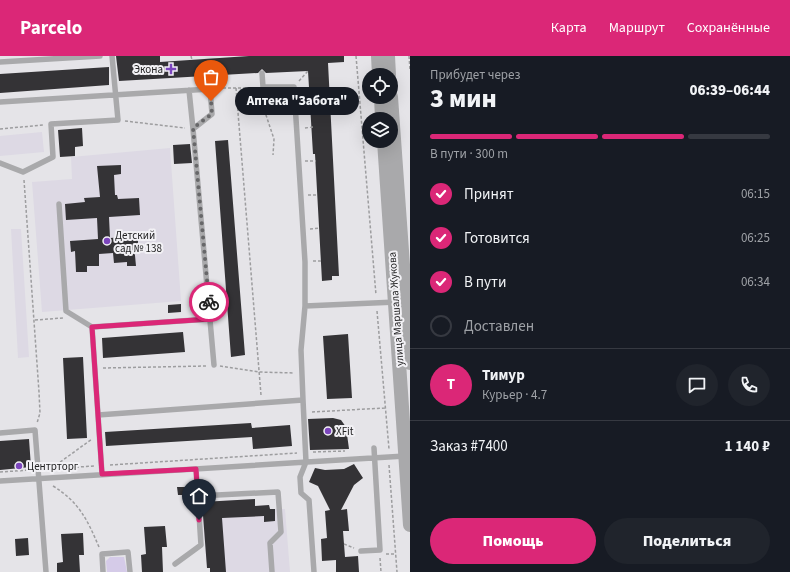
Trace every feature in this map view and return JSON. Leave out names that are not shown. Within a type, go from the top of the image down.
[{"type":"street","points":[[378,56],[379,68]]},
{"type":"street","points":[[388,56],[389,68]]},
{"type":"street","name":"улица Маршала Жукова","points":[[392,104],[407,272],[401,301],[405,456],[410,525]]},
{"type":"street","name":"улица Маршала Жукова","points":[[385,148],[401,301],[410,363]]},
{"type":"lane","points":[[0,62],[100,56]]},
{"type":"lane","points":[[0,163],[23,172],[53,157],[51,124],[118,120],[112,56]]},
{"type":"lane","points":[[262,73],[263,88],[294,87],[305,262],[305,306],[301,350],[306,462],[300,477],[301,493],[309,500],[314,572]]},
{"type":"lane","points":[[0,102],[210,89],[212,114],[193,128]]},
{"type":"lane","points":[[188,90],[193,128],[214,365]]},
{"type":"lane","points":[[59,204],[66,311],[92,327],[210,319]]},
{"type":"lane","points":[[305,306],[401,301]]},
{"type":"lane","points":[[92,327],[102,474]]},
{"type":"lane","points":[[98,415],[303,400]]},
{"type":"lane","points":[[0,433],[35,430],[46,572]]},
{"type":"lane","points":[[361,551],[380,552],[374,448]]},
{"type":"lane","points":[[0,481],[405,456]]},
{"type":"lane","points":[[175,564],[201,545],[196,469]]},
{"type":"lane","points":[[198,496],[278,492],[281,532],[270,543],[272,572]]},
{"type":"lane","points":[[103,572],[102,554],[128,552],[130,572]]},
{"type":"path","points":[[191,56],[192,60]]},
{"type":"path","points":[[356,56],[386,408],[397,572]]},
{"type":"path","points":[[409,56],[410,70]]},
{"type":"path","points":[[294,87],[308,71]]},
{"type":"path","points":[[236,88],[262,403]]},
{"type":"path","points":[[210,89],[263,88],[264,109],[274,139],[273,155]]},
{"type":"path","points":[[238,110],[264,109]]},
{"type":"path","points":[[118,120],[193,128]]},
{"type":"path","points":[[0,129],[51,124]]},
{"type":"path","points":[[23,172],[40,413],[35,430]]},
{"type":"path","points":[[303,229],[320,228]]},
{"type":"path","points":[[305,262],[323,261]]},
{"type":"path","points":[[34,320],[75,317]]},
{"type":"path","points":[[95,368],[214,365],[259,372],[302,373]]},
{"type":"path","points":[[303,412],[386,408]]},
{"type":"path","points":[[100,434],[39,478],[58,489],[79,506],[90,525],[102,554]]},
{"type":"path","points":[[0,472],[306,452]]},
{"type":"path","points":[[19,468],[23,470]]},
{"type":"path","points":[[23,470],[27,468]]},
{"type":"path","points":[[344,544],[361,551]]},
{"type":"path","points":[[381,572],[380,552],[396,554]]},
{"type":"shaded area","points":[[42,132],[44,152],[0,156],[0,136]]},
{"type":"shaded area","name":"Детский сад № 138","points":[[170,148],[181,301],[42,312],[32,182],[72,179],[71,157]]},
{"type":"shaded area","points":[[11,229],[21,229],[29,357],[18,358]]},
{"type":"shaded area","points":[[255,499],[255,506],[269,505],[270,509],[285,509],[290,572],[210,572],[210,568],[207,568],[201,502]]},
{"type":"shaded area","points":[[110,557],[124,557],[127,572],[107,572],[106,561]]},
{"type":"building","points":[[116,56],[160,56],[160,62],[249,56],[344,56],[344,62],[328,63],[339,276],[332,276],[332,280],[322,281],[315,154],[313,154],[308,71],[266,73],[262,69],[258,73],[119,81]]},
{"type":"building","points":[[109,67],[109,85],[0,93],[0,74]]},
{"type":"building","points":[[82,128],[83,146],[75,147],[75,156],[60,157],[58,130]]},
{"type":"building","points":[[228,140],[245,355],[231,357],[215,141]]},
{"type":"building","points":[[190,144],[192,163],[174,164],[173,145]]},
{"type":"building","points":[[121,165],[121,174],[114,175],[115,195],[117,195],[118,199],[139,198],[140,215],[109,217],[110,238],[138,236],[138,245],[134,245],[136,266],[127,266],[127,262],[114,263],[113,253],[99,254],[99,266],[87,266],[87,272],[76,272],[75,251],[71,252],[70,241],[98,239],[97,218],[66,220],[65,204],[85,202],[84,198],[100,197],[97,166]]},
{"type":"building","points":[[181,304],[181,312],[168,313],[168,305]]},
{"type":"building","points":[[183,332],[185,352],[103,358],[102,338]]},
{"type":"building","points":[[348,334],[352,398],[327,399],[323,336]]},
{"type":"building","points":[[83,357],[87,438],[67,439],[63,358]]},
{"type":"building","name":"XFit","points":[[333,418],[341,420],[346,427],[349,449],[310,450],[308,419]]},
{"type":"building","points":[[251,423],[252,428],[290,425],[292,446],[253,449],[252,437],[106,446],[105,432]]},
{"type":"building","points":[[29,439],[31,467],[0,470],[0,441]]},
{"type":"building","points":[[354,464],[363,478],[354,485],[341,510],[347,509],[349,531],[343,531],[345,557],[358,556],[359,572],[336,572],[336,560],[322,561],[321,539],[327,538],[325,511],[330,510],[318,486],[309,482],[315,468],[325,470],[344,469]]},
{"type":"building","points":[[177,487],[191,487],[192,495],[178,495]]},
{"type":"building","points":[[255,499],[255,506],[269,505],[270,509],[275,509],[275,521],[264,522],[264,516],[222,518],[226,572],[210,572],[210,568],[207,568],[202,502]]},
{"type":"building","points":[[165,526],[167,547],[162,547],[163,572],[142,572],[141,555],[146,554],[144,527]]},
{"type":"building","points":[[83,533],[84,555],[79,555],[80,572],[57,572],[57,563],[63,562],[61,534]]},
{"type":"building","points":[[28,538],[29,555],[16,556],[15,539]]},
{"type":"way so far","points":[[209,302],[193,128],[212,114],[211,101]]},
{"type":"place","name":"Экона","points":[[171,69]]},
{"type":"place","name":"Аптека \"Забота\"","points":[[211,101]]},
{"type":"place","name":"Детский сад № 138","points":[[107,241]]},
{"type":"place","name":"XFit","points":[[328,431]]},
{"type":"place","name":"Центрторг","points":[[19,466]]},
{"type":"route","points":[[199,520],[196,469],[102,474],[92,327],[210,319],[209,302]]}]
